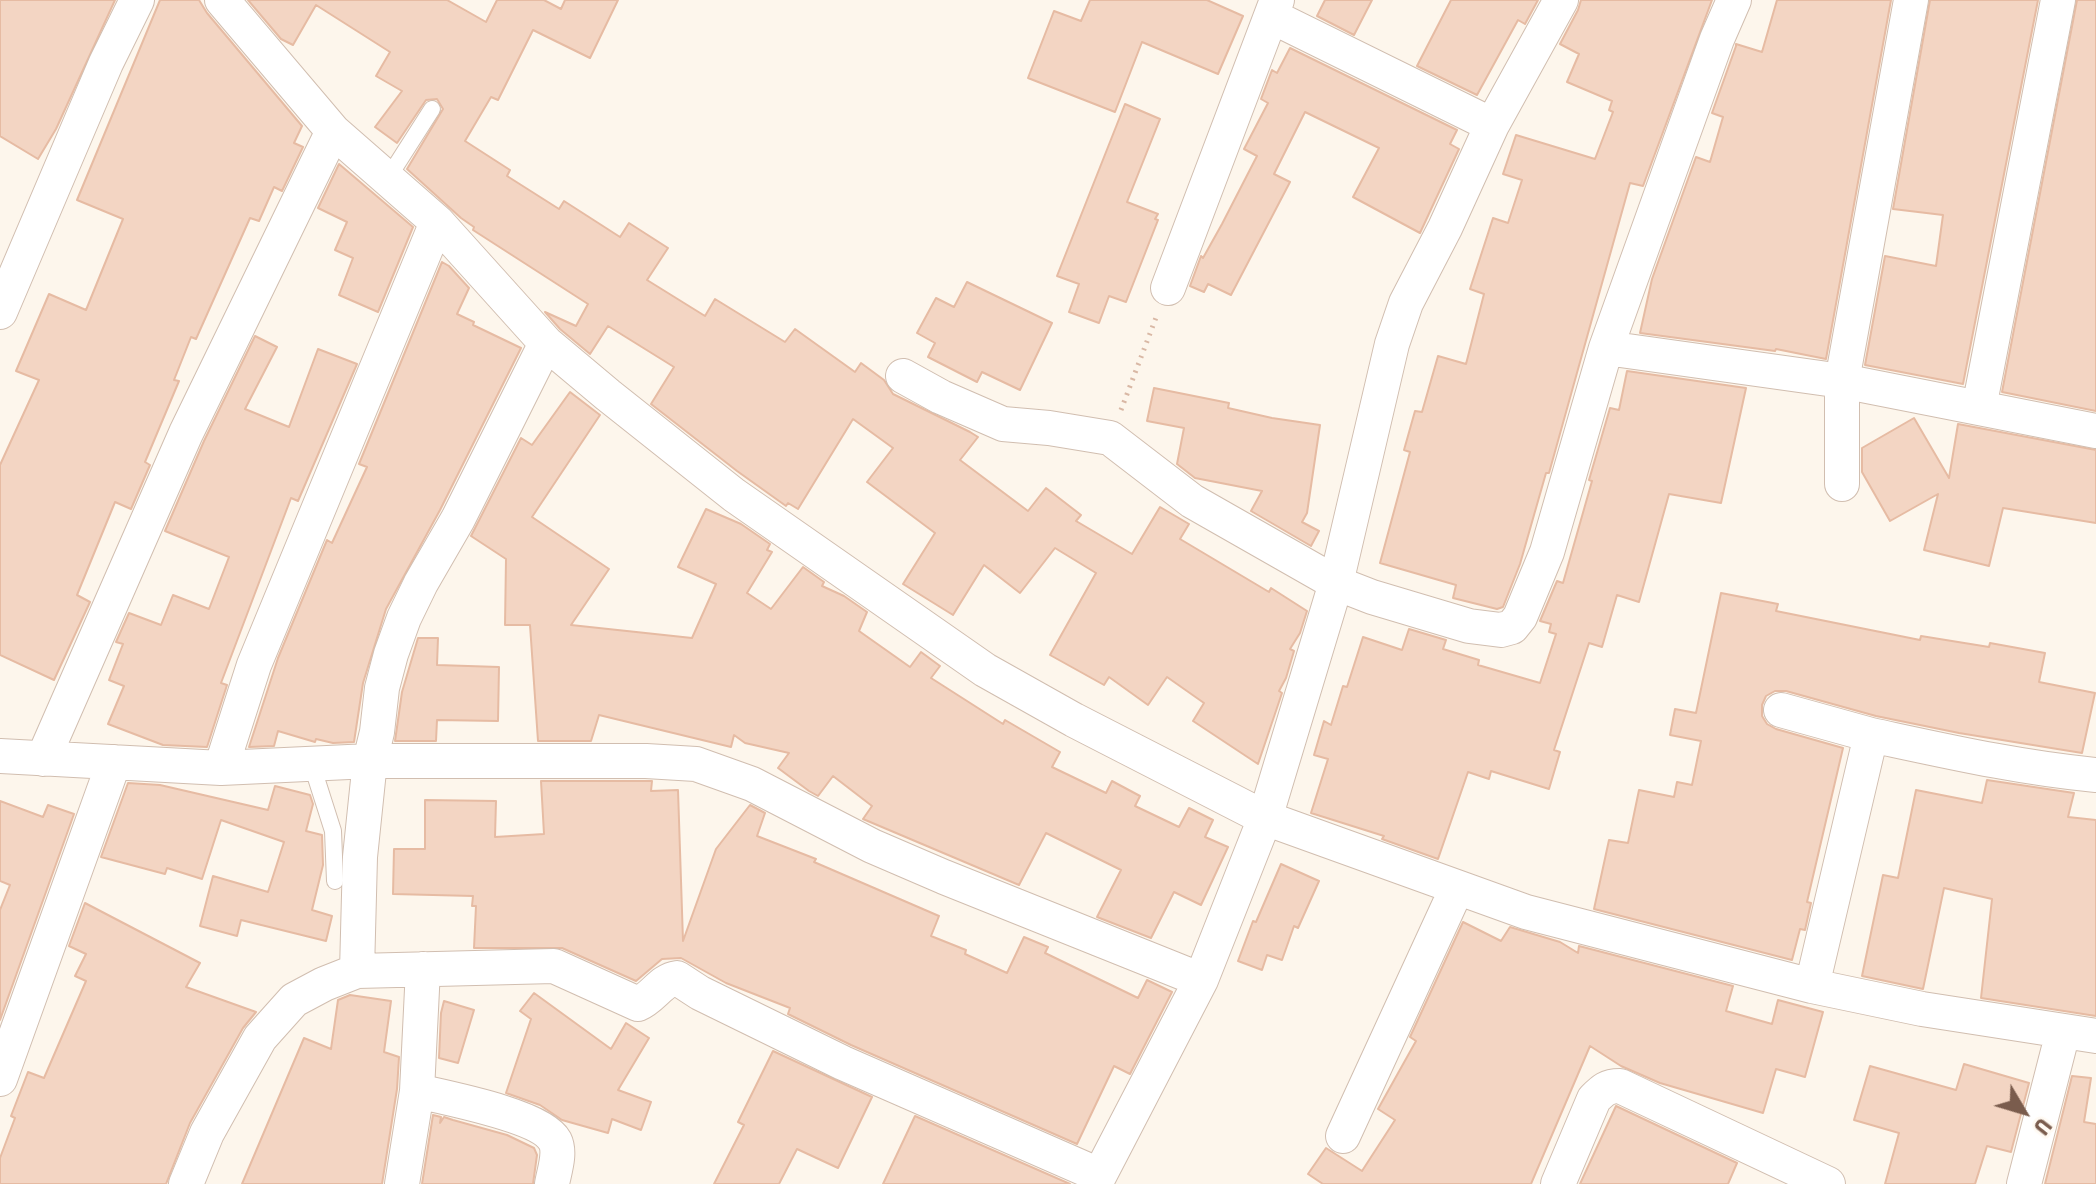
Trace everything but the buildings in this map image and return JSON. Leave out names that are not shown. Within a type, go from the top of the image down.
[{"type":"street","points":[[0,312],[106,63],[137,0]]},
{"type":"street","points":[[222,0],[333,131],[437,222],[546,343],[734,495],[985,670],[1074,720],[1265,818],[1526,912],[1812,986],[1922,1009],[2080,1034],[2024,1184]]},
{"type":"street","points":[[186,1184],[207,1133],[260,1038],[294,1000],[357,971],[554,966],[638,1004],[668,980],[677,978],[700,993],[843,1063],[1097,1180],[1201,980],[1265,818],[1336,583],[1392,344],[1406,303],[1445,228],[1492,125],[1561,0]]},
{"type":"street","points":[[903,376],[941,397],[1003,424],[1110,438],[1192,501],[1336,583],[1469,626],[1501,630],[1516,624],[1529,600],[1547,552],[1606,348],[1734,0]]},
{"type":"street","points":[[1842,484],[1842,381],[1911,0]]},
{"type":"street","points":[[1979,408],[2058,0]]},
{"type":"street","points":[[1168,288],[1274,8],[1492,125]]},
{"type":"street","points":[[43,759],[186,433],[333,131]]},
{"type":"street","points":[[221,768],[254,665],[437,222]]},
{"type":"street","points":[[357,971],[360,857],[370,761],[382,688],[404,618],[458,519],[546,343]]},
{"type":"street","points":[[1606,348],[1842,381],[2096,431]]},
{"type":"street","points":[[1781,710],[1871,735],[1978,759],[2048,771],[2096,775]]},
{"type":"street","points":[[1812,986],[1871,735]]},
{"type":"street","points":[[0,756],[221,768],[370,761],[646,761],[696,764],[752,784],[872,846],[944,877],[1201,980]]},
{"type":"street","points":[[0,1079],[114,762]]},
{"type":"street","points":[[1343,1136],[1457,888]]},
{"type":"street","points":[[402,1184],[417,1091],[423,969]]},
{"type":"street","points":[[1558,1184],[1594,1099],[1611,1086],[1620,1086],[1828,1184]]},
{"type":"street","points":[[417,1091],[503,1113],[542,1127],[557,1147],[552,1184]]},
{"type":"lane","points":[[388,178],[432,109]]},
{"type":"lane","points":[[311,762],[333,831],[335,881]]},
{"type":"path","points":[[1110,438],[1168,288]]}]
